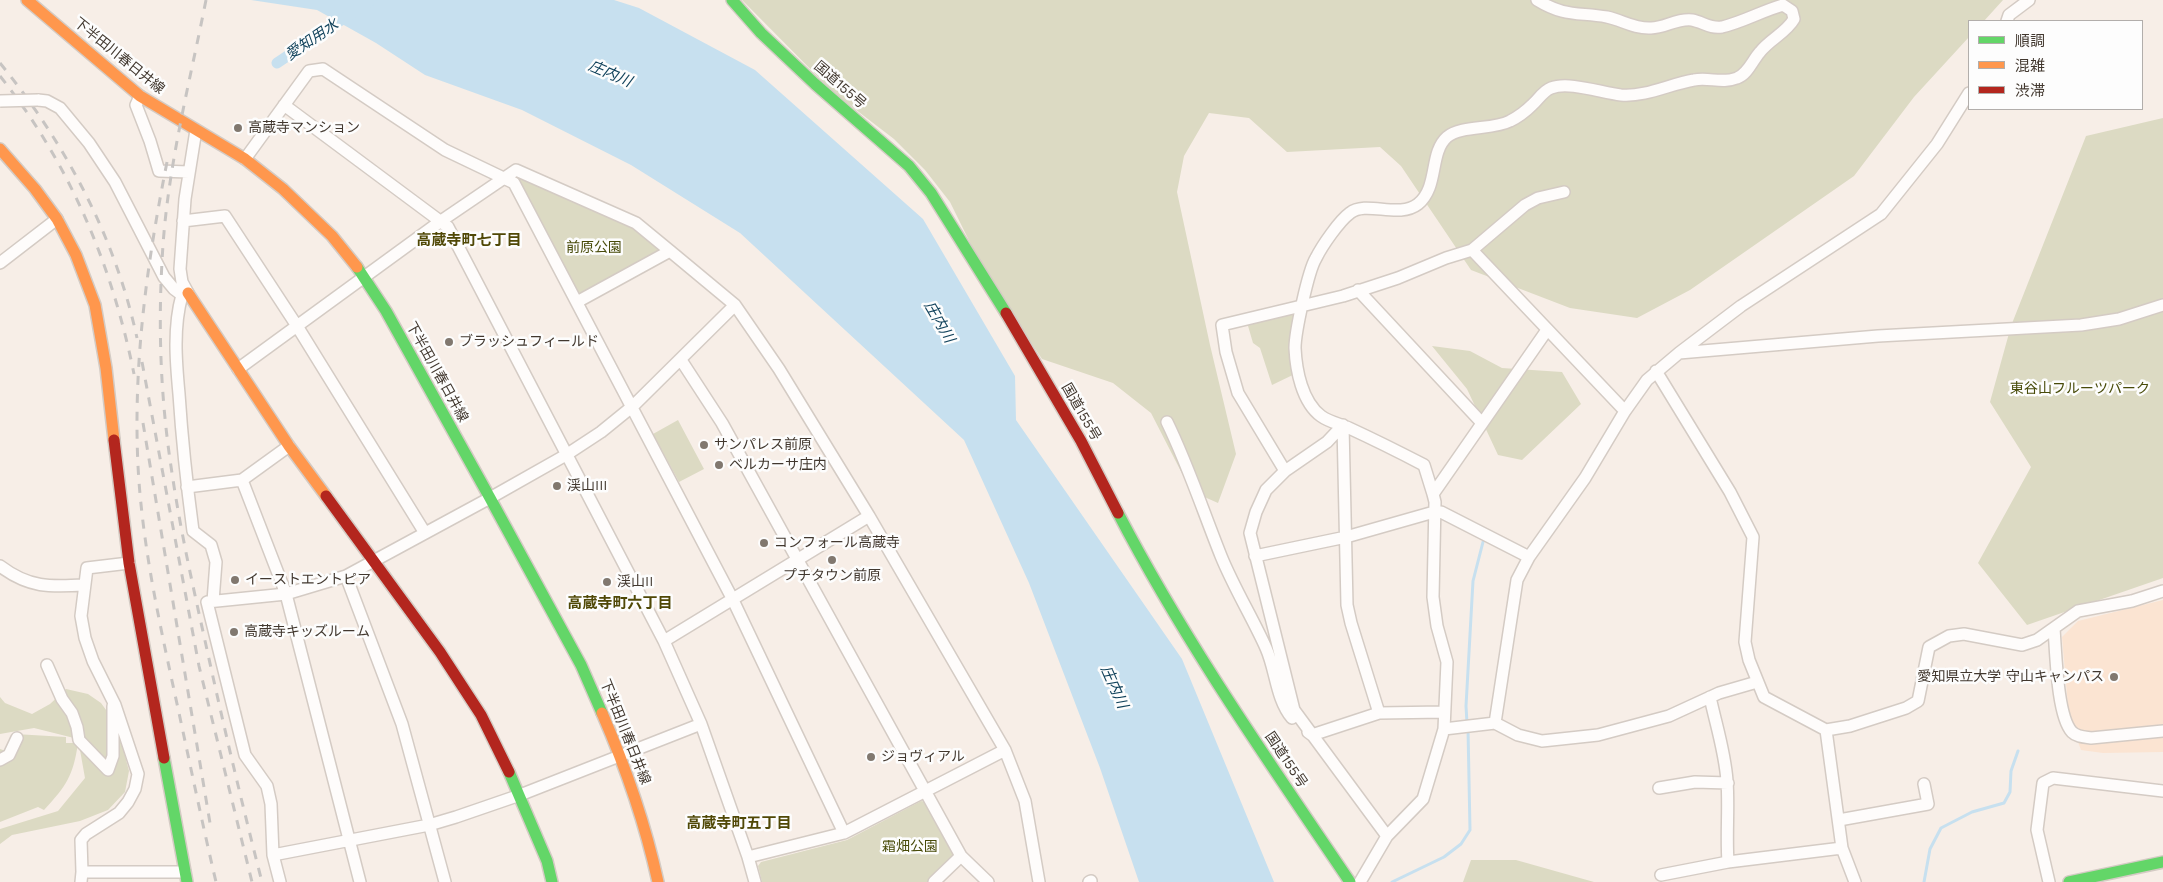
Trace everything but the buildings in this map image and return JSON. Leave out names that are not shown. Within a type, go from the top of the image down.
[{"type":"main road","name":"下半田川春日井線","points":[[27,0],[140,96],[244,159],[283,188],[332,236],[365,277],[386,310],[581,665],[621,756],[648,836],[658,882]]},
{"type":"main road","name":"国道155号","points":[[732,0],[760,34],[815,84],[887,144],[932,193],[1062,408],[1147,568],[1255,742],[1350,882]]},
{"type":"main road","points":[[0,149],[36,189],[57,219],[76,255],[95,305],[106,368],[129,564],[186,877]]},
{"type":"main road","points":[[185,294],[289,446],[440,652],[481,715],[520,795],[547,861],[552,882]]},
{"type":"main road","points":[[2069,882],[2163,862]]},
{"type":"street","points":[[1360,882],[1387,836],[1423,799],[1450,728],[1444,712],[1447,662],[1437,626],[1433,597],[1433,494],[1424,465],[1321,417],[1307,402],[1295,347],[1309,274],[1315,258],[1348,214],[1357,208],[1401,210],[1417,205],[1429,191],[1439,150],[1446,137],[1457,132],[1491,127],[1510,121],[1532,106],[1548,88],[1557,86],[1623,95],[1652,91],[1695,79],[1709,79],[1722,82],[1738,78],[1748,70],[1760,52],[1790,26],[1794,19],[1792,11],[1783,4],[1749,19],[1719,27],[1707,26],[1693,20],[1681,20],[1654,28],[1640,28],[1608,17],[1563,13],[1536,0]]},
{"type":"street","points":[[2006,20],[2009,15],[2029,0]]},
{"type":"street","points":[[244,159],[309,70],[323,69],[445,150],[514,183],[633,406],[732,598],[844,833]]},
{"type":"street","points":[[1495,723],[1518,580],[1529,556],[1585,478],[1625,411],[1647,380],[1656,370],[1741,306],[1881,214],[1937,144],[1968,95]]},
{"type":"street","points":[[140,96],[136,105],[159,171],[189,172]]},
{"type":"street","points":[[0,101],[47,101],[60,108],[88,143],[115,182],[164,277],[174,289],[185,294]]},
{"type":"street","points":[[284,106],[448,227],[664,641],[701,724],[755,882]]},
{"type":"street","points":[[196,130],[183,221],[180,270],[185,294],[177,316],[177,369],[187,487],[193,531],[211,545],[216,562],[213,600]]},
{"type":"street","points":[[238,369],[441,221],[516,170],[636,223],[735,304],[780,370],[869,516],[1005,750],[1026,801],[1039,882]]},
{"type":"street","points":[[1285,471],[1238,393],[1226,352],[1222,324],[1303,306],[1358,290],[1398,278],[1446,258],[1472,250],[1524,206],[1538,198],[1564,192]]},
{"type":"street","points":[[183,221],[225,216],[297,326],[425,533]]},
{"type":"street","points":[[0,263],[57,219]]},
{"type":"street","points":[[1472,250],[1625,411]]},
{"type":"street","points":[[577,302],[670,251]]},
{"type":"street","points":[[1358,290],[1482,423]]},
{"type":"street","points":[[280,882],[273,855],[272,804],[266,786],[245,755],[207,602],[286,594],[346,576],[490,498],[566,455],[600,432],[633,406],[735,304]]},
{"type":"street","points":[[1679,353],[1878,336],[2081,324],[2119,319],[2163,304]]},
{"type":"street","points":[[1433,494],[1547,330]]},
{"type":"street","points":[[681,360],[722,423],[926,791],[960,856],[988,882]]},
{"type":"street","points":[[1656,370],[1730,492],[1752,537],[1745,642],[1749,660],[1764,697],[1826,730],[1850,726],[1906,708],[1918,701],[1930,647],[1948,636],[1964,634],[2022,645],[2037,640],[2078,611],[2132,602],[2163,591]]},
{"type":"street","points":[[1167,422],[1183,455],[1234,587],[1266,649],[1288,713],[1301,728],[1312,735]]},
{"type":"street","points":[[1343,426],[1327,442],[1285,471],[1266,490],[1256,512],[1250,533],[1294,710],[1387,836]]},
{"type":"street","points":[[1343,426],[1347,605],[1380,713]]},
{"type":"street","points":[[187,487],[242,480],[289,446]]},
{"type":"street","points":[[242,480],[286,594],[360,882]]},
{"type":"street","points":[[1255,556],[1346,536],[1434,512],[1441,512],[1529,556]]},
{"type":"street","points":[[664,641],[869,516]]},
{"type":"street","points":[[129,564],[87,568],[84,585],[81,616],[85,638],[93,661],[115,705],[138,774],[135,789],[128,802],[118,813],[86,834],[81,840],[81,877],[186,877]]},
{"type":"street","points":[[0,566],[22,581],[38,585],[53,587],[84,585]]},
{"type":"street","points":[[346,576],[402,724],[445,882]]},
{"type":"street","points":[[2054,629],[2063,715],[2073,733],[2080,737],[2091,738],[2163,731]]},
{"type":"street","points":[[47,665],[62,699],[72,713],[77,727],[74,740],[108,770],[113,756],[112,707],[115,705]]},
{"type":"street","points":[[1450,728],[1495,723],[1529,739],[1556,741],[1598,735],[1669,716],[1710,697],[1757,682]]},
{"type":"street","points":[[1710,697],[1725,758],[1728,782],[1726,833],[1728,862]]},
{"type":"street","points":[[1312,735],[1380,713],[1444,712]]},
{"type":"street","points":[[273,855],[429,825],[520,795],[701,724]]},
{"type":"street","points":[[1826,730],[1842,848],[1855,882]]},
{"type":"street","points":[[0,760],[9,755],[17,738]]},
{"type":"street","points":[[748,857],[844,833],[1005,750]]},
{"type":"street","points":[[2049,882],[2037,830],[2043,783],[2053,778],[2163,791]]},
{"type":"street","points":[[1660,788],[1695,782],[1728,782]]},
{"type":"street","points":[[1838,820],[1928,804],[1924,784]]},
{"type":"street","points":[[1661,875],[1728,862],[1842,848]]},
{"type":"street","points":[[934,882],[960,856]]},
{"type":"shaded area","name":"愛知県立大学 守山キャンパス","points":[[2163,600],[2163,752],[2103,753],[2081,750],[2069,718],[2062,637],[2078,621]]},
{"type":"green space","points":[[742,0],[2003,0],[1985,20],[1968,20],[1968,38],[1914,97],[1854,176],[1690,290],[1637,318],[1570,308],[1471,270],[1401,166],[1380,147],[1287,152],[1249,118],[1209,113],[1184,156],[1177,192],[1236,454],[1218,503],[1191,491],[1151,413],[1113,383],[1042,359],[987,277],[950,202],[925,170],[894,139],[834,93]]},
{"type":"green space","name":"東谷山フルーツパーク","points":[[2163,118],[2163,578],[2027,625],[1978,563],[2031,467],[1990,402],[2011,326],[2086,136]]},
{"type":"green space","name":"前原公園","points":[[521,177],[632,227],[659,247],[658,252],[582,294],[577,291],[519,181]]},
{"type":"green space","points":[[1303,306],[1299,372],[1272,385],[1260,348],[1253,343],[1246,319]]},
{"type":"green space","points":[[1432,346],[1470,351],[1502,368],[1562,372],[1581,404],[1522,460],[1498,455],[1467,389]]},
{"type":"green space","points":[[678,420],[704,469],[679,482],[653,434]]},
{"type":"green space","points":[[66,689],[88,694],[101,703],[117,725],[129,771],[125,792],[108,810],[80,821],[12,835],[0,844],[0,829],[58,811],[85,778],[78,739],[34,728],[0,734],[0,697],[5,703],[32,714],[50,704]]},
{"type":"green space","points":[[15,734],[66,737],[66,743],[78,743],[71,773],[58,794],[44,810],[38,807],[0,822],[0,749],[9,752]]},
{"type":"green space","name":"霜畑公園","points":[[921,801],[926,802],[954,850],[953,857],[929,882],[762,882],[758,866],[761,862],[847,840]]},
{"type":"green space","points":[[1471,860],[1516,860],[1594,882],[1463,882]]},
{"type":"water","name":"庄内川","points":[[251,0],[614,0],[639,8],[755,70],[923,219],[1015,376],[1016,420],[1182,659],[1274,882],[1139,882],[1100,768],[1029,583],[964,440],[740,233],[631,165],[522,110],[425,75],[376,43],[317,10]]},
{"type":"waterway","name":"愛知用水","points":[[277,63],[371,0]]},
{"type":"waterway","points":[[1467,723],[1466,706],[1473,581],[1483,542]]},
{"type":"waterway","points":[[1392,882],[1444,857],[1461,844],[1470,830],[1468,729]]},
{"type":"waterway","points":[[1924,882],[1930,849],[1941,828],[1972,812],[2004,803],[2010,792],[2011,771],[2018,751]]},
{"type":"railway","points":[[206,0],[179,130],[168,196],[162,262],[161,368],[168,447],[187,555],[225,729],[262,882]]},
{"type":"railway","points":[[0,63],[46,125],[85,192],[115,263],[137,338]]},
{"type":"railway","points":[[0,76],[47,144],[85,217],[114,294],[134,374]]},
{"type":"railway","points":[[167,162],[153,238],[143,313],[138,389],[138,466],[143,523],[157,607],[216,882]]},
{"type":"railway","points":[[142,362],[199,666],[252,882]]},
{"type":"railway","points":[[143,423],[210,823]]},
{"type":"traffic: fast","points":[[732,0],[761,33],[815,84],[909,166],[931,193],[1006,313]]},
{"type":"traffic: fast","points":[[357,267],[386,311],[490,498],[581,665],[602,713]]},
{"type":"traffic: fast","points":[[1118,513],[1199,655],[1350,882]]},
{"type":"traffic: fast","points":[[164,758],[187,882]]},
{"type":"traffic: fast","points":[[509,772],[547,861],[552,882]]},
{"type":"traffic: fast","points":[[2069,882],[2163,862]]},
{"type":"traffic: slow","points":[[27,0],[140,96],[245,159],[283,189],[332,236],[357,267]]},
{"type":"traffic: slow","points":[[0,149],[35,189],[57,219],[76,255],[95,305],[106,368],[114,440]]},
{"type":"traffic: slow","points":[[188,293],[289,446],[326,496]]},
{"type":"traffic: slow","points":[[602,713],[634,796],[658,882]]},
{"type":"traffic: jam","points":[[1006,313],[1081,441],[1118,513]]},
{"type":"traffic: jam","points":[[114,440],[129,563],[164,758]]},
{"type":"traffic: jam","points":[[326,496],[440,652],[481,715],[509,772]]},
{"type":"place","name":"高蔵寺マンション","points":[[238,128]]},
{"type":"place","name":"ブラッシュフィールド","points":[[449,342]]},
{"type":"place","name":"サンパレス前原","points":[[704,445]]},
{"type":"place","name":"ベルカーサ庄内","points":[[719,465]]},
{"type":"place","name":"渓山III","points":[[557,486]]},
{"type":"place","name":"コンフォール高蔵寺","points":[[764,543]]},
{"type":"place","name":"プチタウン前原","points":[[832,560]]},
{"type":"place","name":"イーストエントピア","points":[[235,580]]},
{"type":"place","name":"渓山II","points":[[607,582]]},
{"type":"place","name":"高蔵寺キッズルーム","points":[[234,632]]},
{"type":"place","name":"愛知県立大学 守山キャンパス","points":[[2114,677]]},
{"type":"place","name":"ジョヴィアル","points":[[871,757]]},
{"type":"district","name":"高蔵寺町七丁目","points":[[469,241]]},
{"type":"district","name":"高蔵寺町六丁目","points":[[620,604]]},
{"type":"district","name":"高蔵寺町五丁目","points":[[739,824]]}]
